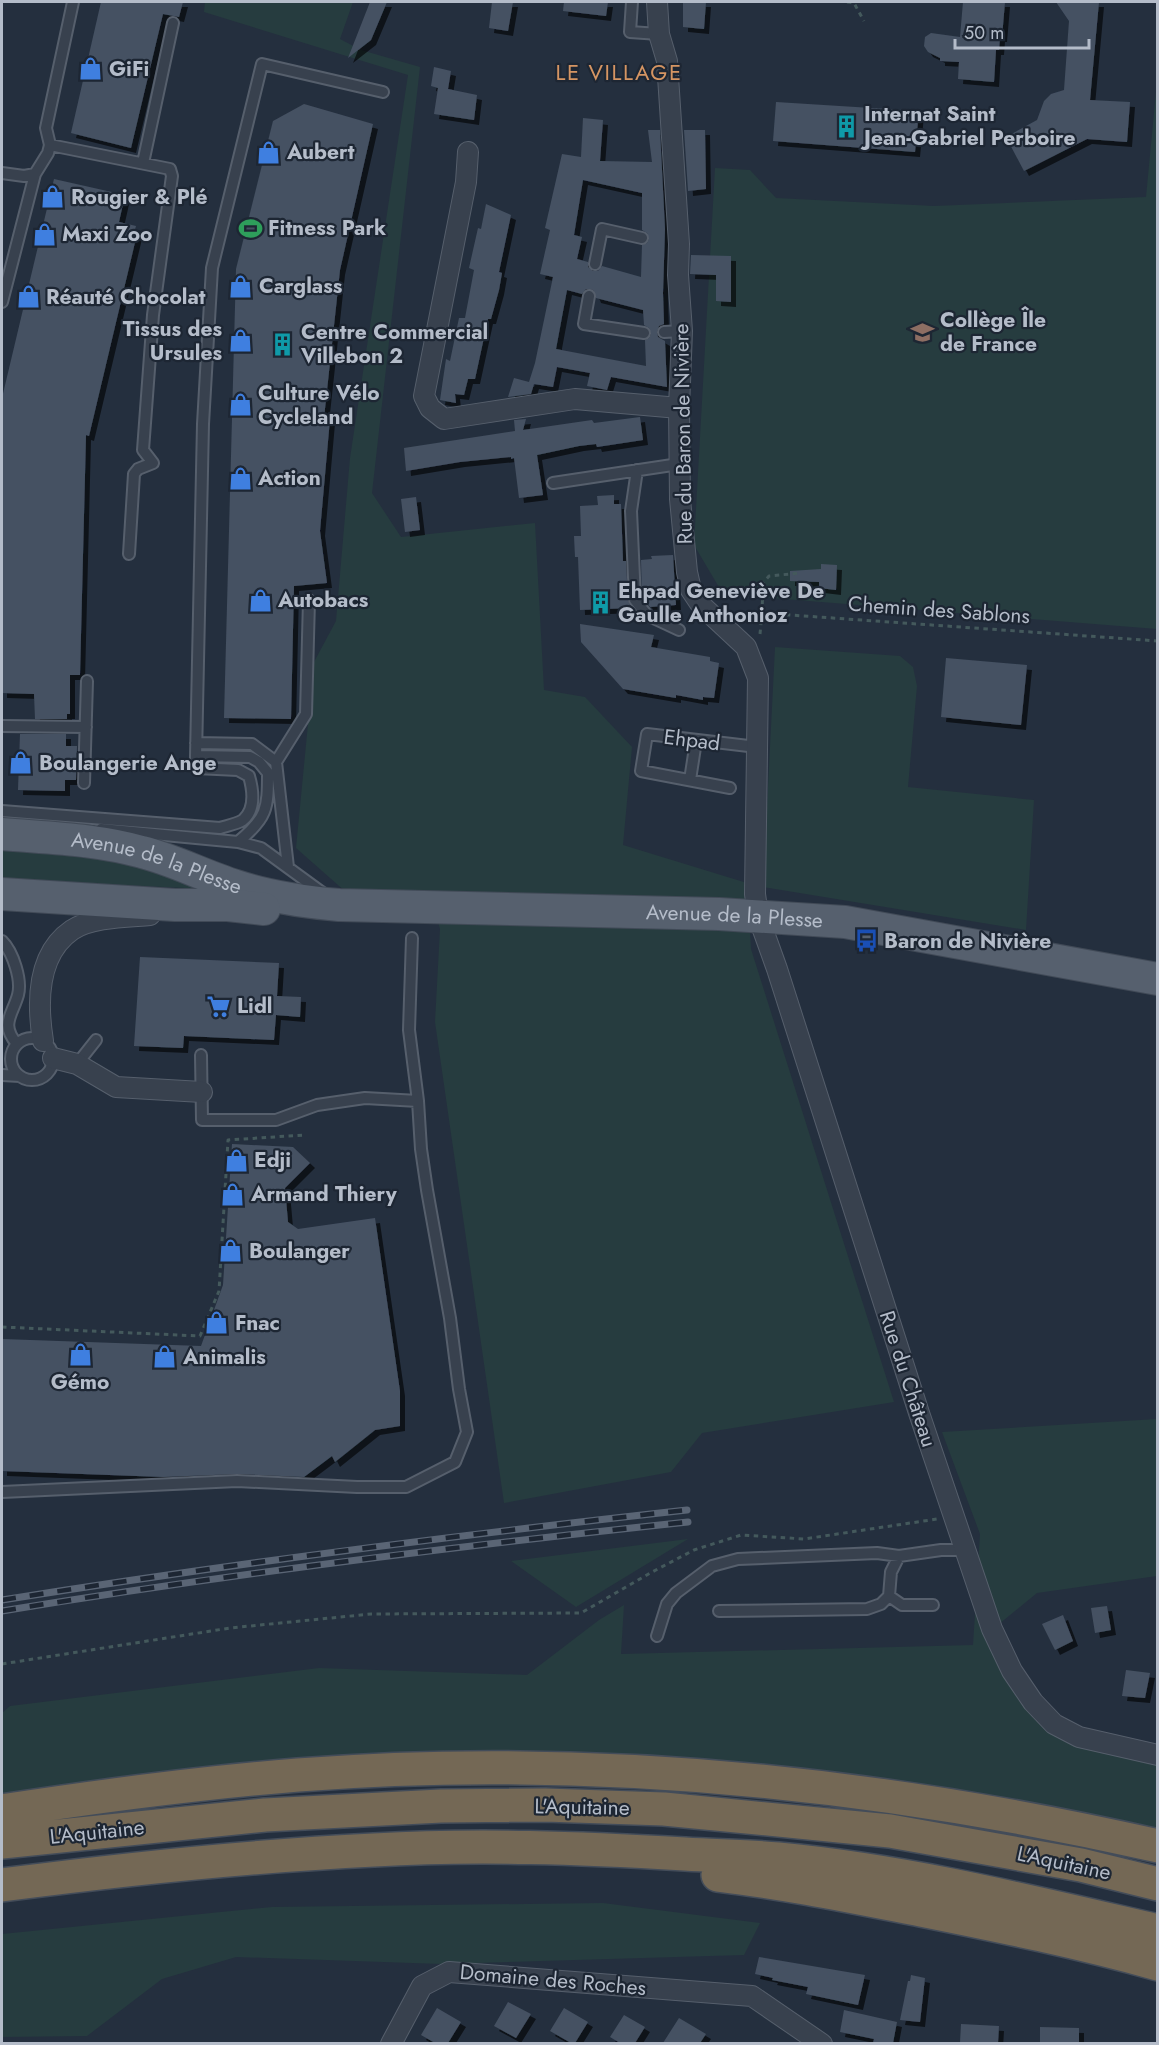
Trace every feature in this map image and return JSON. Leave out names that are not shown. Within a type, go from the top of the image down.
[{"type":"highway","points":[[2,1811],[126,1792],[299,1775],[478,1768],[574,1770],[683,1774],[896,1796],[1083,1829],[1158,1846]]},
{"type":"highway","name":"L'Aquitaine","points":[[2,1842],[265,1815],[441,1806],[544,1805],[664,1809],[890,1831],[1081,1865],[1158,1884]]},
{"type":"highway","points":[[608,1849],[617,1864],[745,1878],[866,1900],[1083,1943],[1158,1964]]},
{"type":"highway","name":"L'Aquitaine","points":[[2,1885],[87,1874],[376,1850],[608,1849],[778,1859],[890,1873],[992,1893],[1158,1931]]},
{"type":"main road","name":"Avenue de la Plesse","points":[[2,834],[98,843],[141,851],[234,886],[271,896],[324,904]]},
{"type":"main road","name":"Avenue de la Plesse","points":[[2,894],[270,909],[324,904],[758,916],[845,922],[1158,979]]},
{"type":"street","name":"Rue du Baron de Nivière","points":[[657,2],[659,34],[668,61],[672,241],[678,275],[673,332],[679,408],[681,510],[687,572],[692,590],[701,605],[746,647],[758,678],[755,894],[758,916]]},
{"type":"street","points":[[468,152],[466,182],[424,396],[430,408],[444,419],[575,399],[679,408]]},
{"type":"street","points":[[202,1092],[116,1087],[48,1049],[40,1023],[40,999],[44,972],[54,948],[73,929],[100,920],[228,905]]},
{"type":"street","name":"Rue du Château","points":[[758,916],[919,1413],[992,1629],[1012,1671],[1033,1701],[1054,1724],[1079,1737],[1158,1755]]},
{"type":"street","name":"Domaine des Roches","points":[[392,2043],[422,1986],[449,1972],[752,1996],[798,2038]]},
{"type":"street","points":[[798,2038],[822,2043]]},
{"type":"lane","points":[[2,302],[35,174],[48,153],[50,145],[46,128],[73,2]]},
{"type":"lane","points":[[632,2],[630,32],[659,34]]},
{"type":"lane","points":[[143,164],[173,23]]},
{"type":"lane","points":[[2,811],[220,828],[242,820],[252,806],[254,791],[249,776],[238,770],[196,768],[203,426],[212,268],[262,64],[383,92]]},
{"type":"lane","points":[[50,145],[170,169],[172,176],[153,315],[144,433],[143,450],[153,463],[138,468],[134,474],[129,554]]},
{"type":"lane","points":[[2,173],[24,176],[35,174]]},
{"type":"lane","points":[[595,264],[602,229],[642,238]]},
{"type":"lane","points":[[590,296],[584,324],[644,333]]},
{"type":"lane","points":[[553,483],[679,464]]},
{"type":"lane","points":[[637,470],[631,511],[635,600],[647,615],[679,630]]},
{"type":"lane","points":[[288,867],[276,762],[306,714],[309,600]]},
{"type":"lane","points":[[84,783],[87,681]]},
{"type":"lane","points":[[2,726],[86,727]]},
{"type":"lane","name":"Ehpad","points":[[730,788],[641,771],[647,734],[757,747]]},
{"type":"lane","points":[[690,780],[696,741]]},
{"type":"lane","points":[[196,742],[252,744],[276,762]]},
{"type":"lane","points":[[196,756],[250,758],[259,762],[268,773],[265,814],[238,842]]},
{"type":"lane","points":[[2,824],[132,831],[238,842],[261,848],[288,867],[324,904]]},
{"type":"lane","points":[[2,1492],[237,1481],[406,1487],[455,1462],[466,1432],[450,1318],[421,1149],[418,1101],[409,1030],[412,938]]},
{"type":"lane","points":[[2,941],[7,946],[18,976],[18,993],[7,1020],[10,1036],[17,1044]]},
{"type":"lane","points":[[12,1058],[15,1071],[20,1076],[26,1079],[40,1079],[50,1071],[48,1049],[30,1038],[17,1044],[2,1074],[20,1076]]},
{"type":"lane","points":[[77,1064],[96,1040]]},
{"type":"lane","points":[[201,1055],[202,1120],[276,1120],[318,1105],[364,1098],[418,1101]]},
{"type":"lane","points":[[657,1636],[667,1604],[676,1593],[712,1566],[738,1559],[877,1553],[899,1557],[965,1547]]},
{"type":"lane","points":[[719,1611],[867,1609],[881,1604],[889,1596],[891,1572],[899,1557]]},
{"type":"lane","points":[[889,1596],[902,1605],[933,1605]]},
{"type":"path","points":[[847,2],[854,3],[864,21]]},
{"type":"path","points":[[746,647],[760,640],[763,583],[769,576],[801,573]]},
{"type":"path","name":"Chemin des Sablons","points":[[762,613],[1158,641]]},
{"type":"path","points":[[2,1327],[200,1336],[219,1291],[228,1140],[304,1135]]},
{"type":"path","points":[[2,1664],[230,1628],[371,1614],[581,1613],[694,1550],[741,1535],[804,1539],[904,1525],[954,1515]]},
{"type":"green space","points":[[205,2],[353,2],[340,39],[361,50],[420,67],[372,493],[401,537],[535,523],[544,690],[585,697],[632,747],[623,845],[747,883],[751,949],[894,1402],[702,1433],[671,1472],[504,1503],[435,1022],[440,929],[432,900],[347,893],[296,848],[314,662],[336,621],[350,458],[408,75],[204,12]]},
{"type":"green space","name":"Collège Île de France","points":[[1157,81],[1157,629],[723,594],[694,545],[715,168],[750,170],[776,198],[934,206],[1146,197]]},
{"type":"green space","points":[[775,647],[900,656],[913,667],[917,686],[908,787],[1034,800],[1026,930],[763,887]]},
{"type":"green space","points":[[2,842],[68,849],[224,890],[2,879]]},
{"type":"green space","points":[[1157,1419],[1157,1576],[1037,1593],[993,1629],[1054,1724],[1157,1756],[1157,1834],[1083,1815],[838,1772],[608,1758],[2,1796],[2,1713],[10,1706],[319,1668],[527,1675],[599,1620],[624,1605],[621,1654],[973,1645],[980,1534],[942,1432]]},
{"type":"green space","points":[[688,1539],[576,1607],[511,1561]]},
{"type":"green space","points":[[603,1903],[760,1923],[744,1955],[441,1964],[236,1957],[162,1979],[87,2036],[2,2037],[2,1934],[272,1907]]},
{"type":"building","points":[[101,2],[183,2],[179,17],[163,14],[131,148],[71,133]]},
{"type":"building","points":[[370,2],[387,2],[371,40],[348,58]]},
{"type":"building","points":[[492,2],[513,2],[508,31],[489,28]]},
{"type":"building","points":[[564,2],[608,2],[606,16],[563,11]]},
{"type":"building","points":[[683,2],[706,2],[704,29],[683,27]]},
{"type":"building","points":[[963,2],[1005,2],[1002,37],[1000,37],[999,50],[996,50],[994,82],[958,79],[959,62],[940,61],[940,58],[928,52],[924,46],[925,37],[931,33],[960,37]]},
{"type":"building","points":[[1056,2],[1099,2],[1090,100],[1130,102],[1127,142],[1087,139],[1024,171],[1006,137],[1037,120],[1044,101],[1051,94],[1064,90],[1069,21]]},
{"type":"building","points":[[434,67],[451,71],[448,89],[477,95],[474,120],[434,114],[438,88],[431,86]]},
{"type":"building","name":"Internat Saint Jean-Gabriel Perboire","points":[[776,102],[919,111],[915,152],[773,141]]},
{"type":"building","name":"Centre Commercial Villebon 2","points":[[304,104],[373,124],[340,270],[324,418],[330,419],[320,531],[327,583],[294,586],[291,719],[224,718],[236,269],[273,121]]},
{"type":"building","points":[[583,118],[603,120],[600,161],[652,162],[648,130],[660,130],[665,229],[664,324],[659,326],[657,332],[658,337],[665,341],[667,387],[611,377],[607,390],[587,386],[590,373],[557,367],[553,387],[534,384],[531,394],[508,397],[514,378],[529,382],[535,363],[553,277],[540,274],[550,230],[545,228],[562,154],[581,157]],"holes":[[[583,180],[642,193],[642,230],[647,233],[649,239],[642,245],[641,277],[602,266],[598,271],[593,271],[588,267],[588,262],[577,259],[582,237],[574,235]],[[586,289],[593,290],[596,298],[643,310],[644,325],[649,328],[651,334],[645,340],[646,366],[556,349],[567,290],[582,294]]]},
{"type":"building","points":[[684,130],[705,130],[706,189],[688,191]]},
{"type":"building","points":[[54,179],[125,195],[119,222],[136,226],[134,233],[137,234],[89,436],[86,435],[80,675],[70,675],[70,714],[67,714],[67,719],[35,719],[34,694],[2,693],[2,398]]},
{"type":"building","points":[[486,204],[511,215],[499,272],[502,273],[499,290],[491,319],[488,319],[475,379],[468,379],[464,395],[455,394],[456,403],[440,400],[446,359],[450,361],[459,318],[465,318],[474,270],[469,268]]},
{"type":"building","points":[[691,255],[731,256],[731,302],[716,301],[716,275],[690,274]]},
{"type":"building","points":[[640,417],[643,440],[597,447],[596,444],[579,446],[537,455],[543,495],[519,498],[514,458],[511,459],[511,457],[406,471],[404,448],[515,431],[514,420],[526,419],[523,430],[592,420],[594,423]]},
{"type":"building","points":[[614,495],[614,504],[621,504],[623,561],[626,561],[628,600],[631,608],[580,610],[578,557],[575,557],[574,536],[581,536],[580,506],[598,505],[597,496]]},
{"type":"building","points":[[416,497],[420,530],[405,532],[401,499]]},
{"type":"building","points":[[673,555],[676,605],[650,607],[642,597],[641,560],[652,559],[651,556]]},
{"type":"building","points":[[821,564],[837,565],[836,590],[819,588],[819,582],[790,581],[790,571],[821,569]]},
{"type":"building","points":[[580,624],[654,635],[651,647],[710,657],[710,661],[719,663],[714,698],[703,697],[703,700],[676,695],[676,698],[623,689],[581,642]]},
{"type":"building","points":[[946,658],[1027,665],[1021,725],[941,717]]},
{"type":"building","points":[[20,734],[66,734],[66,746],[77,746],[76,780],[65,780],[65,791],[18,790]]},
{"type":"building","name":"Lidl","points":[[140,957],[279,963],[277,996],[301,997],[300,1017],[276,1015],[274,1040],[184,1036],[183,1048],[134,1046]]},
{"type":"building","points":[[232,1144],[293,1147],[310,1163],[285,1188],[288,1222],[298,1229],[375,1218],[400,1391],[400,1426],[375,1430],[335,1462],[332,1456],[304,1477],[237,1474],[163,1477],[2,1471],[2,1339],[201,1346],[223,1285]]},
{"type":"building","points":[[1107,1606],[1111,1630],[1095,1633],[1091,1608]]},
{"type":"building","points":[[1063,1615],[1073,1641],[1055,1650],[1042,1624]]},
{"type":"building","points":[[1126,1670],[1150,1673],[1145,1698],[1122,1696]]},
{"type":"building","points":[[759,1957],[865,1975],[858,2005],[806,1994],[808,1987],[755,1974]]},
{"type":"building","points":[[911,1975],[925,1978],[920,2022],[900,2020]]},
{"type":"building","points":[[508,2002],[531,2014],[516,2038],[494,2026]]},
{"type":"building","points":[[437,2008],[461,2022],[448,2043],[435,2043],[421,2035]]},
{"type":"building","points":[[564,2008],[588,2022],[575,2043],[550,2031]]},
{"type":"building","points":[[844,2010],[897,2022],[893,2043],[873,2043],[874,2039],[840,2032]]},
{"type":"building","points":[[624,2015],[645,2027],[635,2043],[620,2043],[610,2037]]},
{"type":"building","points":[[679,2018],[706,2034],[700,2043],[663,2043]]},
{"type":"building","points":[[961,2024],[999,2026],[998,2043],[960,2043]]},
{"type":"building","points":[[1040,2027],[1079,2028],[1079,2043],[1040,2043]]},
{"type":"railway","points":[[2,1600],[344,1551],[687,1510]]},
{"type":"railway","points":[[2,1611],[344,1562],[688,1522]]},
{"type":"place","name":"GiFi","points":[[91,69]]},
{"type":"place","name":"Internat Saint Jean-Gabriel Perboire","points":[[846,126]]},
{"type":"place","name":"Aubert","points":[[269,152]]},
{"type":"place","name":"Rougier & Plé","points":[[53,197]]},
{"type":"place","name":"Fitness Park","points":[[250,228]]},
{"type":"place","name":"Maxi Zoo","points":[[44,234]]},
{"type":"place","name":"Carglass","points":[[241,286]]},
{"type":"place","name":"Réauté Chocolat","points":[[28,297]]},
{"type":"place","name":"Collège Île de France","points":[[922,332]]},
{"type":"place","name":"Tissus des Ursules","points":[[240,341]]},
{"type":"place","name":"Centre Commercial Villebon 2","points":[[283,344]]},
{"type":"place","name":"Culture Vélo Cycleland","points":[[240,405]]},
{"type":"place","name":"Action","points":[[240,478]]},
{"type":"place","name":"Autobacs","points":[[260,600]]},
{"type":"place","name":"Ehpad Geneviève De Gaulle Anthonioz","points":[[600,603]]},
{"type":"place","name":"Boulangerie Ange","points":[[21,763]]},
{"type":"place","name":"Baron de Nivière","points":[[866,941]]},
{"type":"place","name":"Lidl","points":[[219,1006]]},
{"type":"place","name":"Edji","points":[[236,1160]]},
{"type":"place","name":"Armand Thiery","points":[[233,1194]]},
{"type":"place","name":"Boulanger","points":[[231,1251]]},
{"type":"place","name":"Fnac","points":[[217,1323]]},
{"type":"place","name":"Gémo","points":[[80,1354]]},
{"type":"place","name":"Animalis","points":[[165,1357]]},
{"type":"district","name":"LE VILLAGE","points":[[619,72]]}]
